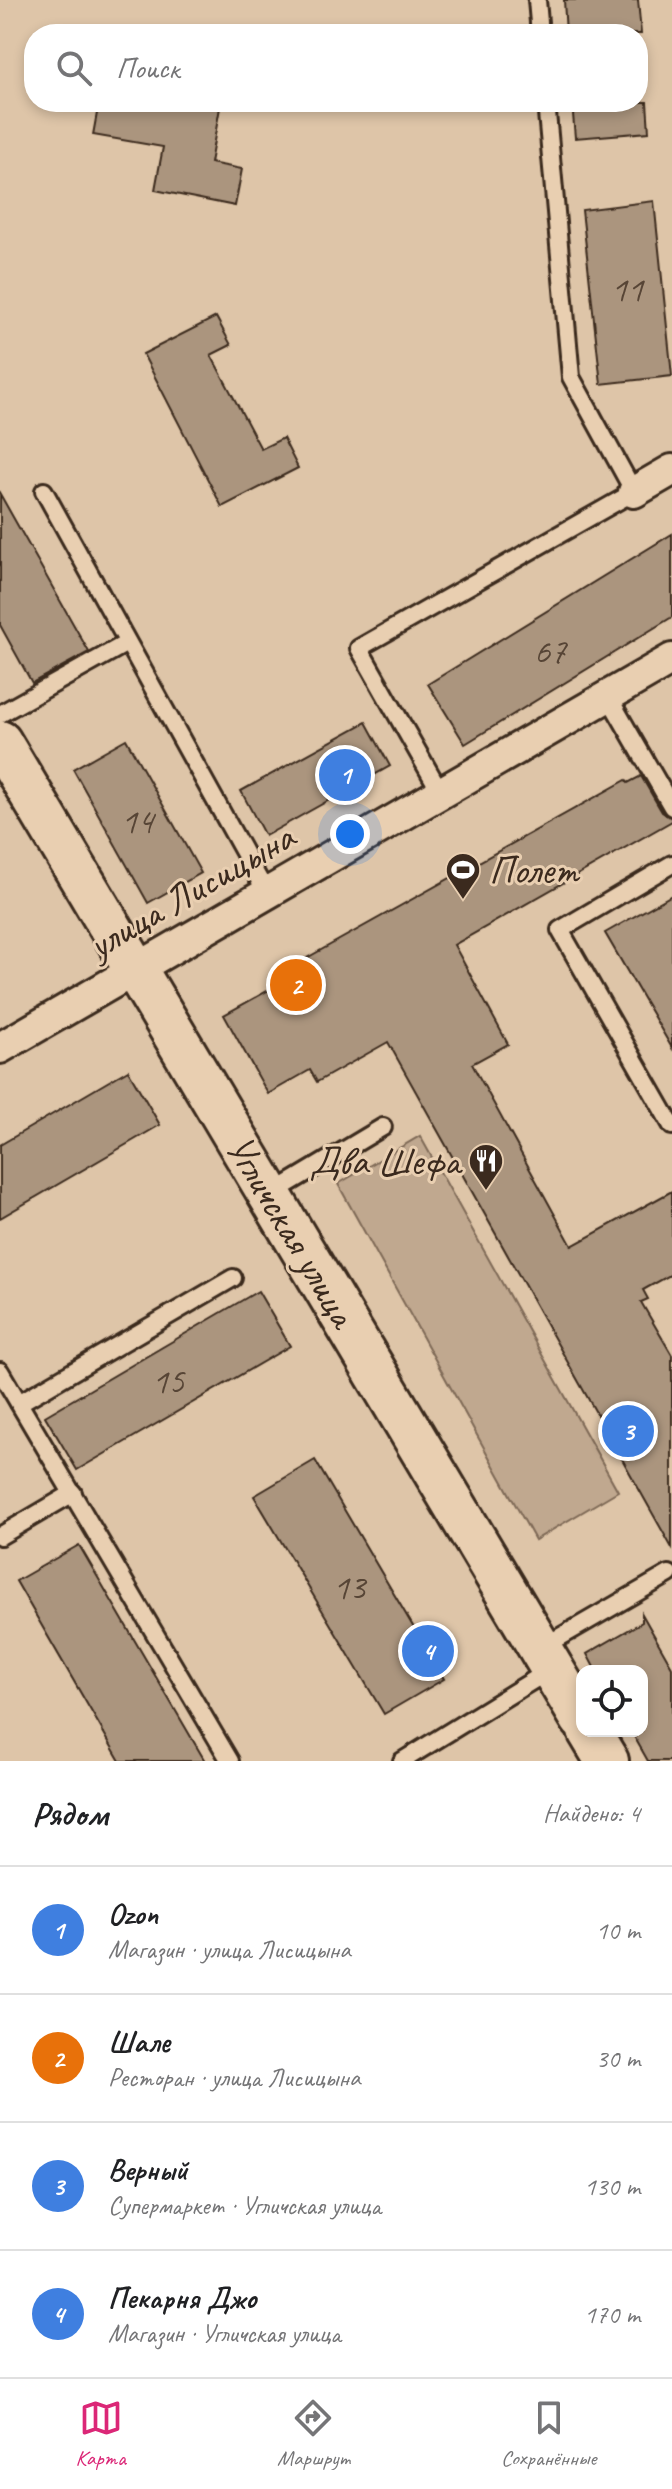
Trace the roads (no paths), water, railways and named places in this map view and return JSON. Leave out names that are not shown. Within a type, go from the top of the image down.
[{"type":"street","points":[[634,492],[672,470]]},
{"type":"street","name":"улица Лисицына","points":[[0,1048],[672,659]]},
{"type":"street","name":"Угличская улица","points":[[0,742],[576,1709]]},
{"type":"street","points":[[593,1737],[607,1761]]},
{"type":"lane","points":[[537,0],[539,24]]},
{"type":"lane","points":[[441,793],[359,648],[634,492],[571,377],[547,112]]},
{"type":"lane","points":[[44,491],[267,894]]},
{"type":"lane","points":[[0,714],[127,643]]},
{"type":"lane","points":[[608,696],[672,807]]},
{"type":"lane","points":[[672,864],[560,930],[672,1126]]},
{"type":"lane","points":[[269,1194],[383,1127]]},
{"type":"lane","points":[[19,1403],[233,1278]]},
{"type":"lane","points":[[0,1371],[230,1761]]},
{"type":"lane","points":[[0,1536],[73,1493]]},
{"type":"lane","points":[[402,1761],[669,1574]]},
{"type":"place","name":"Ozon","points":[[345,775]]},
{"type":"place","name":"Полет","points":[[463,901]]},
{"type":"place","name":"Шале","points":[[296,985]]},
{"type":"place","name":"Два Шефа","points":[[486,1192]]},
{"type":"place","name":"Верный","points":[[628,1431]]},
{"type":"place","name":"Пекарня Джо","points":[[428,1651]]}]
